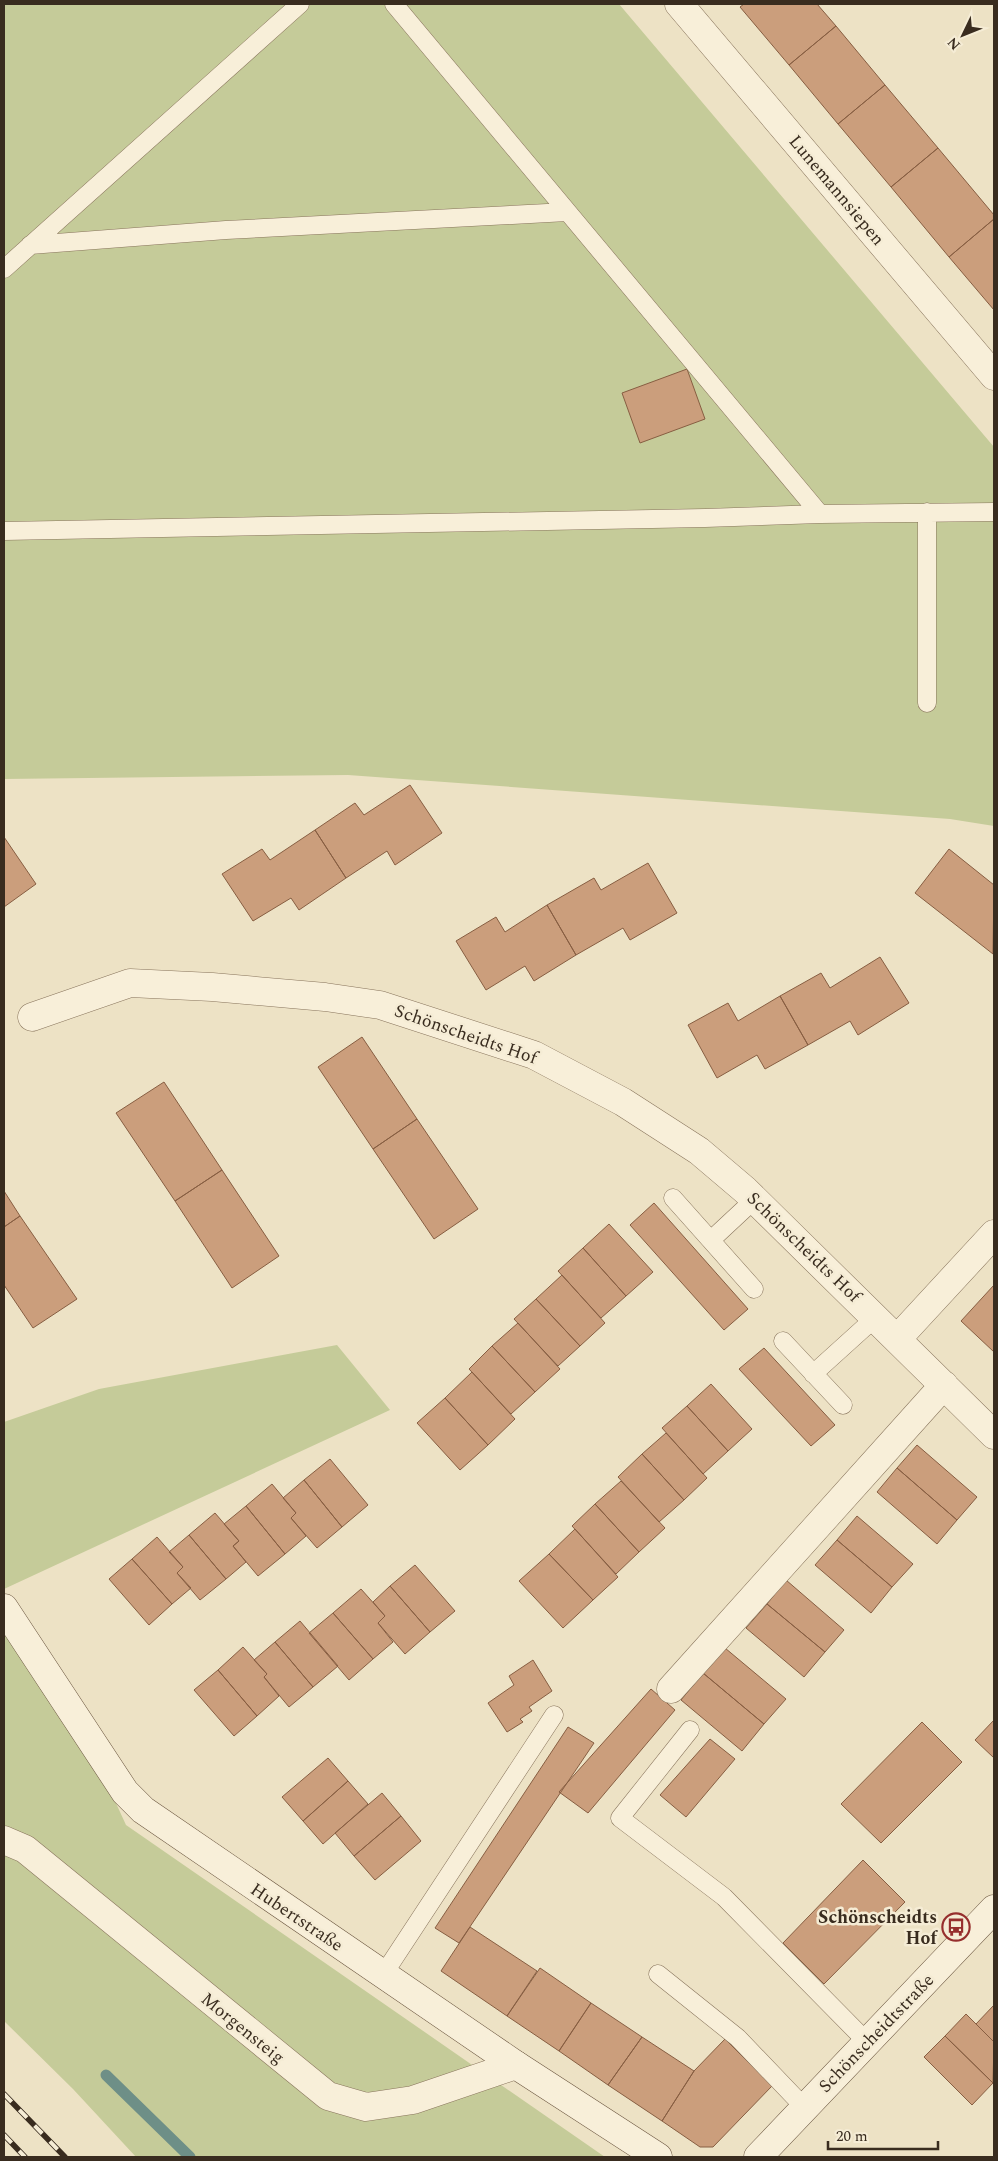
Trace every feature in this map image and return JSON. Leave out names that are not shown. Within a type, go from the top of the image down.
[{"type":"street","name":"Lunemannsiepen","points":[[680,4],[994,376]]},
{"type":"street","name":"Schönscheidts Hof","points":[[32,1016],[130,983],[212,987],[325,997],[380,1005],[534,1055],[623,1102],[699,1151],[755,1199],[994,1434]]},
{"type":"street","points":[[898,1338],[994,1234]]},
{"type":"street","points":[[671,1689],[944,1385]]},
{"type":"street","name":"Hubertstraße","points":[[4,1608],[125,1792],[137,1804],[160,1823],[383,1975],[516,2065],[658,2157]]},
{"type":"street","name":"Morgensteig","points":[[4,1840],[25,1849],[328,2096],[366,2107],[413,2100],[516,2065]]},
{"type":"street","name":"Schönscheidtstraße","points":[[758,2157],[994,1909]]},
{"type":"lane","points":[[4,269],[300,4]]},
{"type":"lane","points":[[394,4],[820,514]]},
{"type":"lane","points":[[30,245],[226,230],[567,212]]},
{"type":"lane","points":[[927,512],[927,702]]},
{"type":"lane","points":[[4,531],[994,512]]},
{"type":"lane","points":[[673,1198],[754,1289]]},
{"type":"lane","points":[[711,1240],[755,1199]]},
{"type":"lane","points":[[814,1374],[876,1317]]},
{"type":"lane","points":[[783,1341],[843,1404]]},
{"type":"lane","points":[[383,1975],[554,1715]]},
{"type":"lane","points":[[690,1730],[620,1818],[724,1897],[867,2042]]},
{"type":"lane","points":[[658,1974],[738,2038],[804,2107]]},
{"type":"green space","points":[[4,4],[619,4],[994,447],[994,826],[950,819],[348,775],[4,779]]},
{"type":"green space","points":[[337,1345],[390,1410],[4,1589],[4,1422],[99,1389]]},
{"type":"green space","points":[[4,1623],[109,1788],[126,1825],[605,2157],[136,2157],[73,2089],[4,2021]]},
{"type":"building","points":[[744,4],[817,4],[836,26],[789,65],[740,7]]},
{"type":"building","points":[[836,26],[885,85],[838,124],[789,65]]},
{"type":"building","points":[[885,85],[938,148],[891,187],[838,124]]},
{"type":"building","points":[[938,148],[994,215],[994,219],[949,257],[891,187]]},
{"type":"building","points":[[994,219],[994,310],[949,257]]},
{"type":"building","points":[[687,369],[705,419],[640,443],[622,393]]},
{"type":"building","points":[[410,785],[442,833],[395,865],[387,851],[346,878],[315,830],[355,803],[364,815]]},
{"type":"building","points":[[315,830],[346,878],[299,910],[291,898],[253,921],[222,874],[262,849],[270,860]]},
{"type":"building","points":[[4,837],[36,884],[4,907]]},
{"type":"building","points":[[949,849],[994,885],[993,954],[915,893]]},
{"type":"building","points":[[648,863],[677,913],[630,940],[623,928],[576,955],[547,905],[594,878],[601,890]]},
{"type":"building","points":[[547,905],[576,955],[534,981],[525,966],[486,990],[456,941],[496,917],[505,932]]},
{"type":"building","points":[[880,957],[909,1003],[858,1035],[850,1021],[808,1045],[780,996],[821,973],[830,988]]},
{"type":"building","points":[[780,996],[808,1045],[765,1069],[757,1055],[717,1078],[688,1025],[728,1003],[738,1021]]},
{"type":"building","points":[[362,1037],[417,1119],[373,1149],[318,1067]]},
{"type":"building","points":[[164,1082],[222,1170],[175,1201],[116,1113]]},
{"type":"building","points":[[417,1119],[478,1209],[434,1239],[373,1149]]},
{"type":"building","points":[[222,1170],[279,1256],[232,1288],[175,1201]]},
{"type":"building","points":[[4,1191],[20,1216],[4,1227]]},
{"type":"building","points":[[654,1203],[748,1309],[724,1330],[630,1225]]},
{"type":"building","points":[[20,1216],[77,1299],[33,1328],[4,1285],[4,1227]]},
{"type":"building","points":[[609,1224],[653,1272],[626,1296],[583,1248]]},
{"type":"building","points":[[583,1248],[626,1296],[601,1318],[558,1271]]},
{"type":"building","points":[[562,1275],[605,1323],[580,1346],[536,1299]]},
{"type":"building","points":[[994,1285],[994,1352],[961,1321]]},
{"type":"building","points":[[536,1299],[580,1346],[558,1366],[514,1319]]},
{"type":"building","points":[[518,1323],[560,1369],[535,1392],[492,1346]]},
{"type":"building","points":[[492,1346],[535,1392],[511,1414],[469,1369]]},
{"type":"building","points":[[764,1348],[835,1425],[811,1446],[739,1369]]},
{"type":"building","points":[[472,1372],[515,1419],[488,1445],[445,1398]]},
{"type":"building","points":[[711,1384],[752,1429],[728,1451],[687,1406]]},
{"type":"building","points":[[445,1398],[488,1445],[460,1470],[417,1423]]},
{"type":"building","points":[[687,1406],[728,1451],[703,1474],[662,1428]]},
{"type":"building","points":[[666,1433],[707,1478],[684,1500],[642,1454]]},
{"type":"building","points":[[917,1445],[977,1497],[957,1520],[897,1468]]},
{"type":"building","points":[[642,1454],[684,1500],[659,1522],[618,1477]]},
{"type":"building","points":[[330,1459],[368,1505],[342,1527],[304,1480]]},
{"type":"building","points":[[897,1468],[957,1520],[937,1544],[877,1492]]},
{"type":"building","points":[[304,1480],[342,1527],[317,1548],[291,1518],[296,1513],[283,1498]]},
{"type":"building","points":[[621,1481],[665,1528],[639,1552],[595,1504]]},
{"type":"building","points":[[272,1484],[296,1513],[291,1518],[306,1536],[285,1554],[246,1506]]},
{"type":"building","points":[[595,1504],[639,1552],[616,1574],[572,1526]]},
{"type":"building","points":[[246,1506],[285,1554],[258,1576],[233,1546],[239,1541],[224,1524]]},
{"type":"building","points":[[215,1513],[239,1541],[233,1546],[246,1562],[226,1579],[189,1535]]},
{"type":"building","points":[[857,1516],[913,1564],[892,1587],[837,1540]]},
{"type":"building","points":[[575,1529],[618,1577],[593,1600],[549,1554]]},
{"type":"building","points":[[189,1535],[226,1579],[200,1600],[177,1573],[183,1567],[169,1552]]},
{"type":"building","points":[[157,1537],[183,1567],[177,1573],[191,1588],[172,1604],[132,1559]]},
{"type":"building","points":[[837,1540],[892,1587],[871,1613],[815,1565]]},
{"type":"building","points":[[549,1554],[593,1600],[563,1628],[519,1581]]},
{"type":"building","points":[[132,1559],[172,1604],[149,1625],[109,1579]]},
{"type":"building","points":[[415,1565],[455,1611],[430,1632],[390,1586]]},
{"type":"building","points":[[786,1580],[844,1630],[825,1652],[767,1604]]},
{"type":"building","points":[[390,1586],[430,1632],[405,1654],[378,1623],[385,1616],[373,1602]]},
{"type":"building","points":[[361,1589],[385,1616],[378,1623],[393,1642],[373,1659],[333,1613]]},
{"type":"building","points":[[767,1604],[825,1652],[804,1677],[746,1628]]},
{"type":"building","points":[[333,1613],[373,1659],[349,1680],[309,1633]]},
{"type":"building","points":[[300,1621],[338,1666],[313,1687],[275,1642]]},
{"type":"building","points":[[275,1642],[313,1687],[289,1707],[264,1677],[267,1674],[254,1660]]},
{"type":"building","points":[[243,1647],[267,1674],[264,1677],[279,1696],[257,1716],[218,1670]]},
{"type":"building","points":[[725,1648],[786,1699],[764,1724],[703,1673]]},
{"type":"building","points":[[533,1660],[552,1691],[529,1707],[532,1711],[520,1719],[523,1722],[507,1732],[488,1703],[514,1685],[509,1676]]},
{"type":"building","points":[[218,1670],[257,1716],[234,1736],[194,1690]]},
{"type":"building","points":[[703,1673],[764,1724],[742,1751],[681,1700]]},
{"type":"building","points":[[651,1689],[675,1710],[588,1813],[559,1792]]},
{"type":"building","points":[[994,1720],[994,1758],[975,1740]]},
{"type":"building","points":[[922,1722],[962,1762],[881,1843],[841,1804]]},
{"type":"building","points":[[568,1727],[594,1743],[459,1943],[435,1928]]},
{"type":"building","points":[[710,1739],[735,1759],[686,1817],[660,1795]]},
{"type":"building","points":[[328,1758],[348,1781],[303,1821],[282,1797]]},
{"type":"building","points":[[348,1781],[368,1804],[323,1844],[303,1821]]},
{"type":"building","points":[[382,1793],[401,1816],[354,1856],[335,1833]]},
{"type":"building","points":[[401,1816],[421,1841],[375,1880],[354,1856]]},
{"type":"building","points":[[863,1860],[905,1902],[824,1984],[783,1943]]},
{"type":"building","points":[[470,1927],[537,1971],[507,2016],[441,1971]]},
{"type":"building","points":[[540,1968],[591,2003],[559,2051],[507,2016]]},
{"type":"building","points":[[591,2003],[642,2037],[608,2085],[559,2051]]},
{"type":"building","points":[[994,2005],[994,2042],[976,2024]]},
{"type":"building","points":[[966,2014],[994,2042],[993,2083],[945,2036]]},
{"type":"building","points":[[945,2036],[993,2083],[972,2105],[924,2057]]},
{"type":"building","points":[[642,2037],[694,2071],[662,2121],[608,2085]]},
{"type":"building","points":[[725,2039],[772,2086],[713,2147],[700,2147],[662,2121],[694,2071]]},
{"type":"waterway","points":[[106,2075],[190,2157]]},
{"type":"railway","points":[[4,2094],[65,2157]]},
{"type":"railway","points":[[4,2135],[25,2157]]},
{"type":"place","name":"Schönscheidts Hof","points":[[956,1927]]}]
